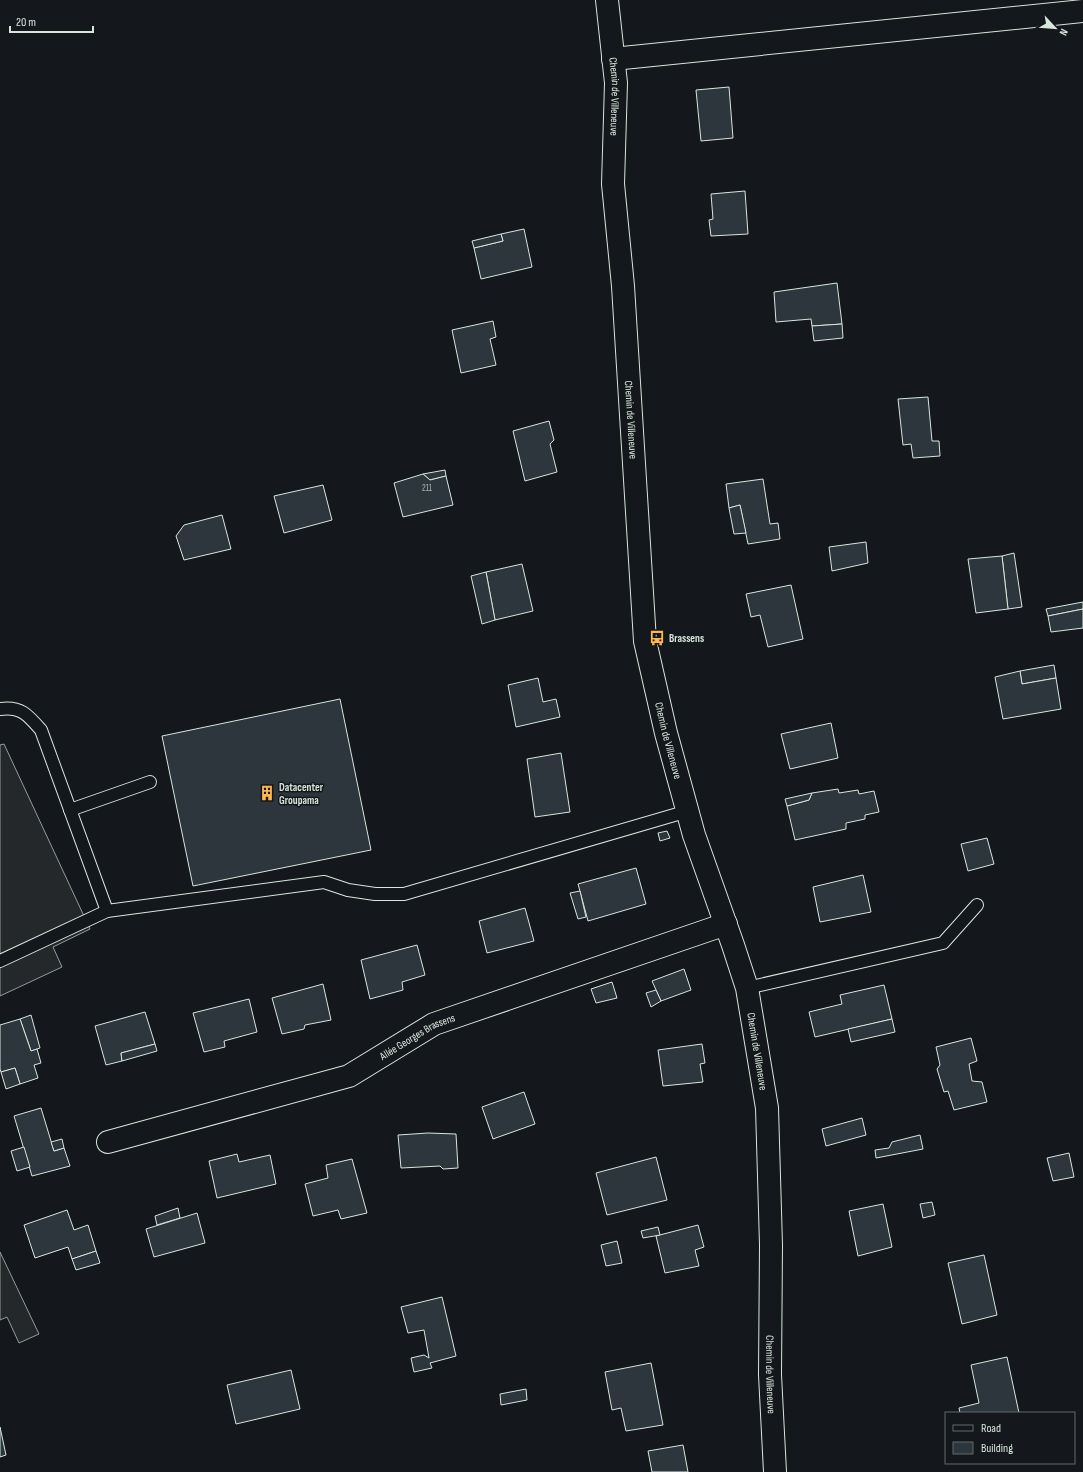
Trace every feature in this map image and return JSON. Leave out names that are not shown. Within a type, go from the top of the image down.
[{"type":"street","name":"Chemin de Villeneuve","points":[[607,0],[616,83],[613,184],[623,286],[645,641],[666,733],[694,835],[747,988],[767,1108],[771,1245],[770,1375],[775,1472]]},
{"type":"street","points":[[614,59],[1083,11]]},
{"type":"street","name":"Allée Georges Brassens","points":[[108,1142],[349,1076],[434,1024],[726,924]]},
{"type":"lane","points":[[0,709],[11,707],[27,714],[41,730],[107,911]]},
{"type":"lane","points":[[70,810],[150,782]]},
{"type":"lane","points":[[0,961],[107,911],[324,882],[348,890],[375,894],[404,894],[688,811]]},
{"type":"lane","points":[[747,988],[943,943],[977,905]]},
{"type":"shaded area","points":[[4,744],[90,929],[53,947],[62,967],[0,996],[0,745]]},
{"type":"shaded area","points":[[0,1252],[39,1334],[19,1343],[7,1317],[0,1320]]},
{"type":"building","points":[[729,87],[733,138],[701,141],[696,90]]},
{"type":"building","points":[[745,191],[748,234],[711,236],[709,220],[713,219],[711,194]]},
{"type":"building","points":[[524,229],[532,267],[481,279],[474,248],[503,241],[501,234]]},
{"type":"building","points":[[501,234],[503,241],[474,248],[472,241]]},
{"type":"building","points":[[837,283],[842,324],[812,326],[811,319],[776,322],[774,292]]},
{"type":"building","points":[[493,321],[496,337],[490,339],[496,365],[461,373],[452,330]]},
{"type":"building","points":[[842,324],[843,338],[814,341],[812,326]]},
{"type":"building","points":[[928,397],[932,441],[939,441],[940,456],[913,458],[911,444],[903,445],[898,399]]},
{"type":"building","points":[[549,421],[554,440],[550,444],[557,472],[525,481],[513,431]]},
{"type":"building","points":[[445,470],[446,476],[430,480],[423,474]]},
{"type":"building","points":[[423,474],[430,480],[446,476],[453,505],[403,517],[394,483]]},
{"type":"building","points":[[763,479],[770,524],[778,523],[780,539],[748,544],[740,505],[729,508],[726,484]]},
{"type":"building","points":[[323,485],[332,520],[284,533],[274,496]]},
{"type":"building","points":[[740,505],[746,533],[734,534],[729,508]]},
{"type":"building","points":[[222,515],[231,549],[184,560],[176,536],[184,525]]},
{"type":"building","points":[[866,542],[868,563],[832,571],[829,547]]},
{"type":"building","points":[[1014,553],[1022,607],[1008,609],[1002,556]]},
{"type":"building","points":[[1002,556],[1008,609],[976,613],[968,559]]},
{"type":"building","points":[[522,564],[533,611],[495,620],[486,572]]},
{"type":"building","points":[[486,572],[495,620],[482,624],[471,576]]},
{"type":"building","points":[[791,585],[803,639],[768,647],[760,615],[751,617],[746,594]]},
{"type":"building","points":[[1083,602],[1083,609],[1048,616],[1046,609]]},
{"type":"building","points":[[1083,609],[1083,628],[1051,632],[1048,616]]},
{"type":"building","points":[[1054,665],[1056,678],[1022,684],[1020,671]]},
{"type":"building","points":[[1020,671],[1022,684],[1056,678],[1061,709],[1003,719],[995,677]]},
{"type":"building","points":[[538,678],[543,702],[556,699],[560,717],[516,727],[508,685]]},
{"type":"building","name":"Datacenter Groupama","points":[[340,699],[371,850],[193,886],[162,736]]},
{"type":"building","points":[[831,723],[838,758],[790,769],[781,734]]},
{"type":"building","points":[[561,753],[570,812],[535,817],[527,759]]},
{"type":"building","points":[[838,789],[839,793],[858,790],[859,794],[874,791],[879,812],[865,815],[865,819],[846,823],[846,829],[795,840],[787,806],[809,800],[812,793]]},
{"type":"building","points":[[812,793],[809,800],[787,806],[785,799]]},
{"type":"building","points":[[667,831],[670,838],[660,841],[658,833]]},
{"type":"building","points":[[987,838],[994,864],[968,871],[961,844]]},
{"type":"building","points":[[636,868],[646,904],[588,921],[578,884]]},
{"type":"building","points":[[863,875],[871,912],[820,922],[813,887]]},
{"type":"building","points":[[580,891],[586,917],[578,919],[570,893]]},
{"type":"building","points":[[525,908],[534,941],[487,953],[479,921]]},
{"type":"building","points":[[417,945],[425,975],[402,982],[403,990],[370,999],[361,960]]},
{"type":"building","points":[[684,969],[691,990],[661,1001],[652,981]]},
{"type":"building","points":[[612,982],[617,998],[596,1003],[591,989]]},
{"type":"building","points":[[323,984],[331,1020],[305,1025],[304,1029],[282,1034],[272,998]]},
{"type":"building","points":[[884,985],[892,1019],[815,1037],[809,1012],[842,1004],[840,995]]},
{"type":"building","points":[[656,990],[661,1001],[651,1007],[646,993]]},
{"type":"building","points":[[249,999],[257,1032],[224,1041],[225,1047],[204,1052],[193,1013]]},
{"type":"building","points":[[145,1012],[155,1044],[121,1053],[122,1061],[106,1065],[95,1026]]},
{"type":"building","points":[[31,1015],[40,1048],[31,1051],[20,1019]]},
{"type":"building","points":[[20,1019],[31,1051],[37,1049],[41,1063],[34,1065],[38,1078],[20,1084],[15,1068],[1,1072],[0,1025]]},
{"type":"building","points":[[892,1019],[895,1032],[851,1042],[848,1029]]},
{"type":"building","points":[[971,1038],[977,1061],[969,1064],[972,1081],[982,1082],[987,1102],[954,1110],[948,1091],[944,1092],[937,1069],[940,1065],[936,1047]]},
{"type":"building","points":[[155,1044],[157,1051],[122,1061],[121,1053]]},
{"type":"building","points":[[702,1044],[705,1063],[700,1064],[703,1082],[663,1086],[658,1050]]},
{"type":"building","points":[[15,1068],[20,1084],[6,1089],[1,1072]]},
{"type":"building","points":[[524,1092],[535,1124],[493,1139],[482,1107]]},
{"type":"building","points":[[41,1108],[54,1151],[64,1148],[70,1166],[32,1176],[14,1116]]},
{"type":"building","points":[[862,1118],[866,1135],[826,1146],[822,1129]]},
{"type":"building","points":[[428,1133],[456,1134],[458,1168],[443,1169],[440,1166],[401,1168],[398,1135]]},
{"type":"building","points":[[920,1135],[923,1149],[876,1158],[875,1150],[889,1148],[892,1142]]},
{"type":"building","points":[[62,1139],[64,1148],[54,1151],[51,1142]]},
{"type":"building","points":[[24,1147],[30,1167],[17,1171],[11,1151]]},
{"type":"building","points":[[1069,1153],[1074,1177],[1053,1181],[1047,1158]]},
{"type":"building","points":[[237,1154],[239,1162],[270,1155],[276,1184],[217,1198],[209,1161]]},
{"type":"building","points":[[656,1157],[667,1200],[607,1215],[596,1173]]},
{"type":"building","points":[[352,1159],[367,1213],[341,1219],[338,1210],[313,1216],[305,1184],[328,1178],[326,1165]]},
{"type":"building","points":[[932,1202],[935,1215],[923,1218],[920,1204]]},
{"type":"building","points":[[883,1204],[892,1247],[858,1256],[849,1211]]},
{"type":"building","points":[[178,1208],[180,1218],[157,1225],[155,1216]]},
{"type":"building","points":[[67,1210],[74,1230],[88,1225],[96,1251],[72,1259],[68,1247],[35,1258],[24,1225]]},
{"type":"building","points":[[197,1213],[205,1243],[154,1257],[146,1229]]},
{"type":"building","points":[[698,1225],[704,1247],[695,1250],[699,1266],[665,1273],[656,1236]]},
{"type":"building","points":[[658,1227],[660,1235],[643,1238],[641,1231]]},
{"type":"building","points":[[617,1241],[622,1263],[606,1266],[601,1245]]},
{"type":"building","points":[[96,1251],[100,1263],[76,1270],[72,1259]]},
{"type":"building","points":[[984,1255],[997,1315],[962,1324],[948,1263]]},
{"type":"building","points":[[442,1297],[456,1356],[430,1363],[432,1368],[414,1372],[411,1358],[424,1355],[429,1358],[424,1330],[408,1333],[401,1307]]},
{"type":"building","points":[[1007,1357],[1019,1412],[960,1412],[959,1408],[979,1403],[971,1365]]},
{"type":"building","points":[[651,1363],[663,1425],[626,1431],[621,1408],[612,1410],[605,1372]]},
{"type":"building","points":[[291,1370],[300,1409],[236,1424],[227,1385]]},
{"type":"building","points":[[526,1389],[527,1400],[501,1405],[500,1394]]},
{"type":"building","points":[[0,1427],[6,1455],[0,1457]]},
{"type":"building","points":[[683,1445],[688,1472],[652,1472],[648,1451]]},
{"type":"place","name":"Brassens","points":[[657,638]]},
{"type":"place","name":"Datacenter Groupama","points":[[267,793]]}]
